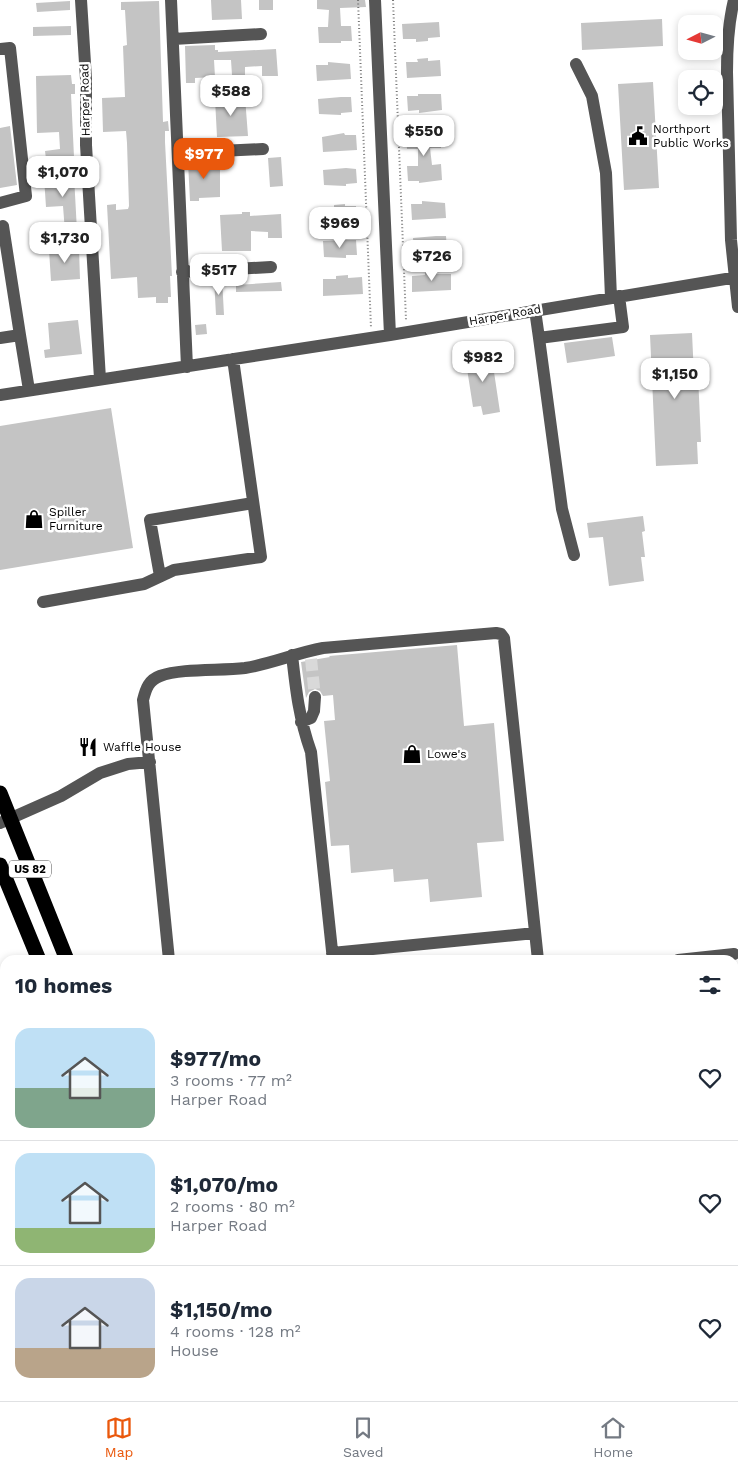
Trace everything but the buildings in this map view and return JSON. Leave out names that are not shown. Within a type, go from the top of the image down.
[{"type":"highway","name":"US 82","points":[[0,793],[5,821],[65,955]]},
{"type":"highway","name":"US 82","points":[[0,865],[37,955]]},
{"type":"highway","points":[[7,879],[9,906],[26,955]]},
{"type":"street","name":"Harper Road","points":[[81,0],[86,78],[86,145],[100,379]]},
{"type":"street","points":[[171,0],[179,153],[186,367]]},
{"type":"street","points":[[375,0],[390,335]]},
{"type":"street","points":[[734,0],[727,45],[731,240],[738,306]]},
{"type":"street","points":[[173,39],[261,34]]},
{"type":"street","points":[[0,49],[10,48],[26,196],[0,204]]},
{"type":"street","points":[[538,338],[624,327],[615,297],[606,173],[592,96],[576,64]]},
{"type":"street","points":[[179,153],[264,149]]},
{"type":"street","points":[[0,226],[3,226],[29,390]]},
{"type":"street","points":[[182,272],[271,267]]},
{"type":"street","name":"Harper Road","points":[[0,395],[390,335],[736,278]]},
{"type":"street","points":[[535,310],[562,508],[574,554]]},
{"type":"street","points":[[0,338],[20,335]]},
{"type":"street","points":[[43,602],[144,584],[174,570],[261,557],[233,359]]},
{"type":"street","points":[[160,576],[150,520],[254,503]]},
{"type":"street","points":[[169,955],[144,700],[146,689],[151,681],[172,673],[244,668],[292,655],[310,655],[496,633],[501,634],[504,638],[537,955]]},
{"type":"street","points":[[292,655],[297,703],[311,752],[332,955]]},
{"type":"street","points":[[301,722],[311,718],[314,711],[314,697]]},
{"type":"street","points":[[5,821],[61,796],[100,773],[128,764],[150,762]]},
{"type":"street","points":[[349,955],[535,933]]},
{"type":"street","points":[[725,955],[734,954]]},
{"type":"path","points":[[358,0],[371,338]]},
{"type":"path","points":[[393,0],[406,332]]},
{"type":"tunnel","points":[[311,659],[315,697]]},
{"type":"place","name":"Northport Public Works","points":[[638,136]]},
{"type":"place","name":"Spiller Furniture","points":[[34,519]]},
{"type":"place","name":"Waffle House","points":[[88,747]]},
{"type":"place","name":"Lowe's","points":[[412,754]]}]
